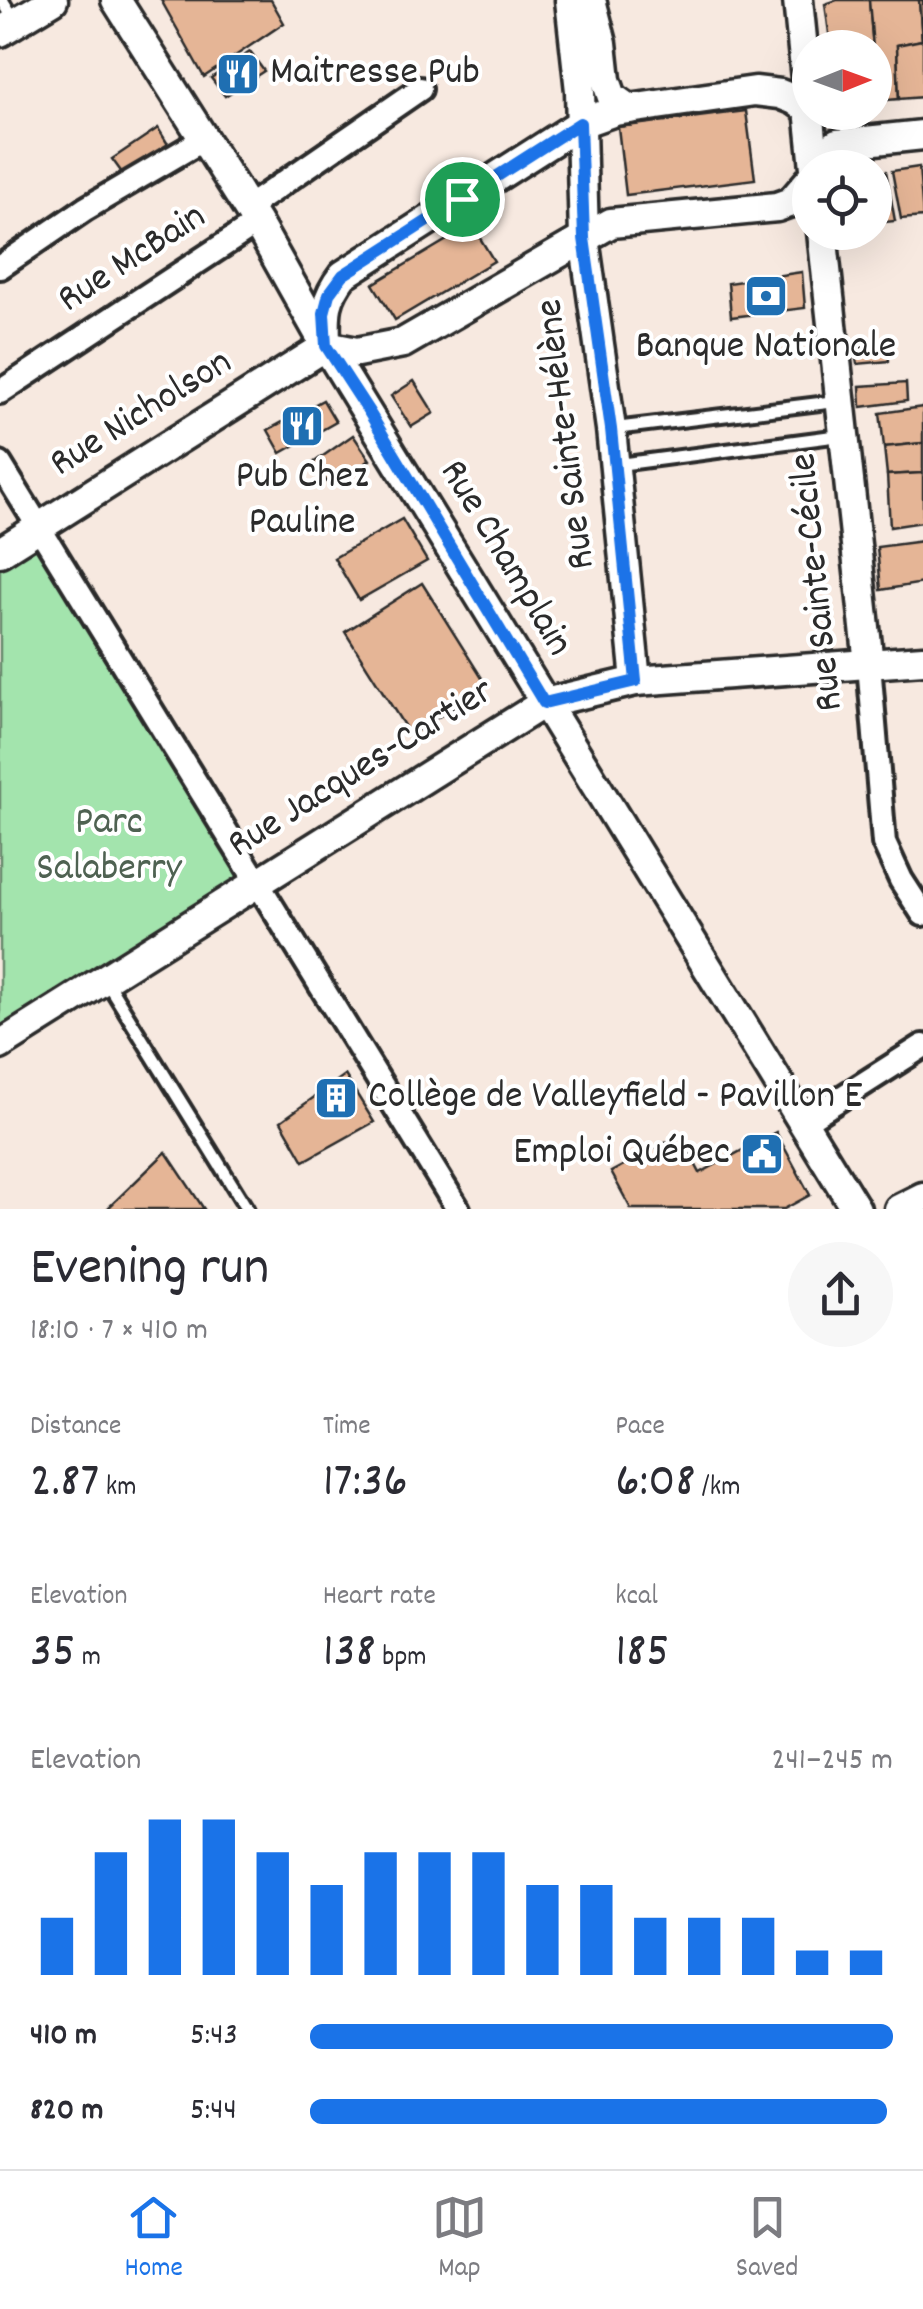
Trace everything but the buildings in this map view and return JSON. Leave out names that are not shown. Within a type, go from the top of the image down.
[{"type":"street","points":[[6,18],[53,0]]},
{"type":"street","name":"Rue Champlain","points":[[116,0],[252,215],[326,346],[856,1209]]},
{"type":"street","name":"Rue Sainte-Hélène","points":[[570,0],[580,91],[584,238],[611,429],[636,681]]},
{"type":"street","points":[[592,0],[606,80],[612,97],[629,109]]},
{"type":"street","points":[[798,0],[801,30]]},
{"type":"street","name":"Rue McBain","points":[[0,392],[252,215],[420,89]]},
{"type":"street","points":[[792,99],[755,91],[615,110],[580,123],[343,275],[329,294],[324,313],[326,346],[357,352],[403,343],[611,223],[777,208],[792,201]]},
{"type":"street","points":[[822,130],[836,144]]},
{"type":"street","points":[[829,150],[836,144],[923,135]]},
{"type":"street","points":[[0,267],[85,209],[204,139]]},
{"type":"street","name":"Rue Sainte-Cécile","points":[[824,250],[870,664],[884,843],[923,914]]},
{"type":"street","name":"Rue Nicholson","points":[[0,552],[326,346]]},
{"type":"street","points":[[0,464],[458,1209]]},
{"type":"street","name":"Rue Jacques-Cartier","points":[[0,1045],[544,703],[636,681],[923,660]]},
{"type":"street","points":[[802,1123],[923,1046]]},
{"type":"street","points":[[899,1209],[923,1197]]},
{"type":"lane","points":[[611,429],[840,401]]},
{"type":"lane","points":[[615,465],[844,436]]},
{"type":"lane","points":[[105,979],[247,1209]]},
{"type":"green space","name":"Parc Salaberry","points":[[39,527],[258,883],[0,1045],[0,552]]},
{"type":"place","name":"Maitresse Pub","points":[[238,74]]},
{"type":"place","name":"Banque Nationale","points":[[766,296]]},
{"type":"place","name":"Pub Chez Pauline","points":[[302,426]]},
{"type":"place","name":"Collège de Valleyfield - Pavillon E","points":[[336,1098]]},
{"type":"place","name":"Emploi Québec","points":[[762,1154]]},
{"type":"route","points":[[580,123],[584,238],[611,429],[636,681],[544,703],[326,346],[324,313],[329,294],[343,275],[462,199],[580,123]]}]
